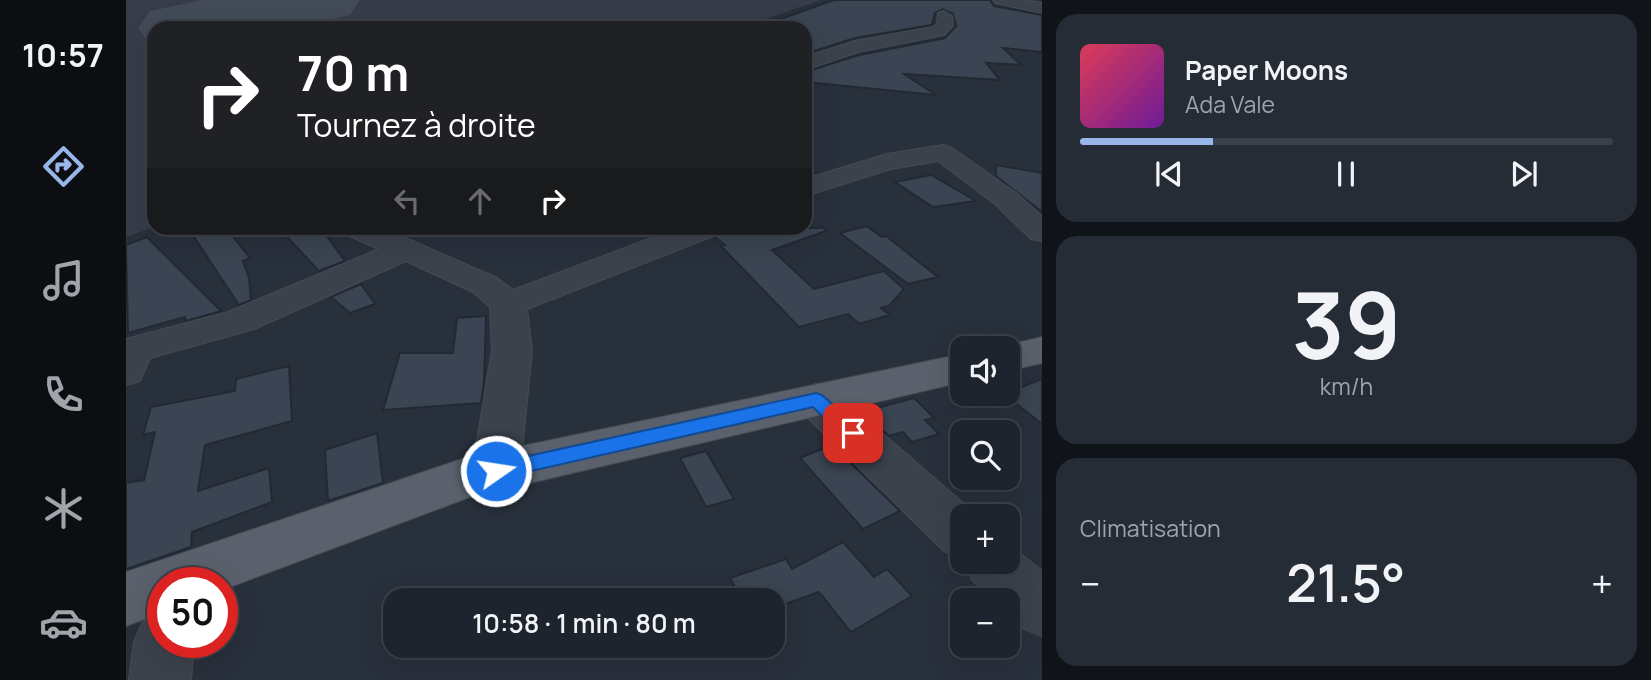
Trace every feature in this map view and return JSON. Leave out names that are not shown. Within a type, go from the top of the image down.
[{"type":"main road","points":[[1020,356],[1042,351]]},
{"type":"main road","points":[[217,567],[465,478],[950,371]]},
{"type":"main road","points":[[126,599],[147,592]]},
{"type":"street","points":[[1000,0],[1042,8]]},
{"type":"street","points":[[812,61],[834,51],[865,43],[938,31],[945,26],[944,16]]},
{"type":"street","points":[[812,186],[887,162],[943,153],[1005,198],[1042,232]]},
{"type":"street","points":[[374,235],[485,285],[508,304],[512,350],[496,471]]},
{"type":"street","points":[[508,304],[687,235]]},
{"type":"street","points":[[128,357],[241,321],[407,249]]},
{"type":"street","points":[[816,400],[950,524]]},
{"type":"street","points":[[1004,574],[1042,608]]},
{"type":"street","points":[[160,680],[162,658]]},
{"type":"shaded area","points":[[126,0],[821,0],[760,21],[147,21],[147,230],[126,237]]},
{"type":"building","points":[[834,0],[990,0],[994,6],[1042,15],[1042,52],[1003,48],[1021,65],[986,63],[1000,80],[904,74],[936,95],[812,83],[812,70],[859,55],[945,38],[956,26],[953,14],[943,9],[935,13],[932,25],[855,38],[812,52],[812,21],[775,21]]},
{"type":"building","points":[[996,165],[1042,173],[1042,212],[996,176]]},
{"type":"building","points":[[931,175],[976,201],[933,207],[895,182]]},
{"type":"building","points":[[866,226],[882,237],[886,236],[938,277],[908,284],[840,233]]},
{"type":"building","points":[[812,228],[825,228],[826,231],[772,250],[814,289],[884,271],[904,289],[889,306],[881,308],[890,315],[859,324],[848,314],[799,327],[716,238],[718,235],[812,235]]},
{"type":"building","points":[[193,235],[232,235],[250,258],[243,261],[249,278],[251,300],[239,305]]},
{"type":"building","points":[[326,235],[345,261],[319,271],[287,237]]},
{"type":"building","points":[[147,237],[221,311],[186,321],[185,317],[128,333],[126,245]]},
{"type":"building","points":[[361,284],[375,304],[350,313],[331,297]]},
{"type":"building","points":[[486,316],[481,403],[383,410],[400,353],[453,353],[457,318]]},
{"type":"building","points":[[289,366],[292,421],[205,445],[198,491],[269,468],[272,502],[192,532],[191,547],[126,569],[126,483],[144,480],[155,432],[143,435],[151,407],[235,391],[236,379]]},
{"type":"building","points":[[1042,379],[1042,424],[1019,406],[1020,388]]},
{"type":"building","points":[[914,398],[934,418],[925,420],[939,434],[912,442],[903,432],[889,436],[862,412]]},
{"type":"building","points":[[377,433],[383,483],[328,501],[325,450]]},
{"type":"building","points":[[832,445],[900,511],[863,529],[800,458]]},
{"type":"building","points":[[706,451],[734,499],[706,507],[680,458]]},
{"type":"building","points":[[843,542],[874,577],[887,569],[912,596],[851,632],[819,592],[785,604],[785,588],[735,588],[730,578],[786,559],[792,569]]},
{"type":"runway","points":[[215,21],[325,0]]},
{"type":"route","points":[[496,471],[816,400],[853,433]]}]
